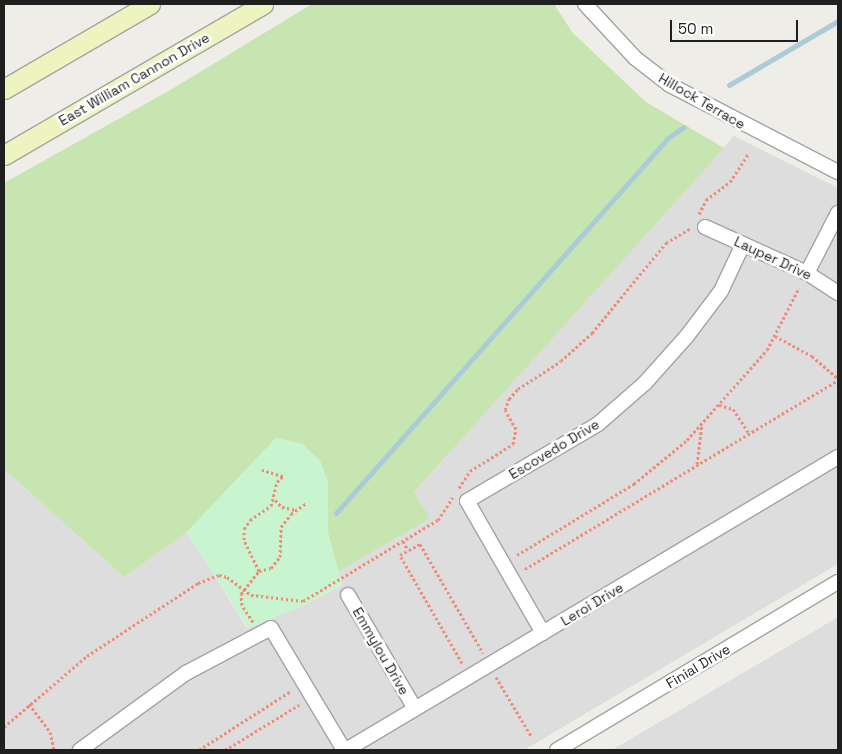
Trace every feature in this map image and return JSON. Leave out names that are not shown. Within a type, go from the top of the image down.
[{"type":"street","points":[[4,89],[150,4]]},
{"type":"street","name":"East William Cannon Drive","points":[[4,155],[263,4]]},
{"type":"street","name":"Hillock Terrace","points":[[585,4],[636,58],[670,85],[838,172]]},
{"type":"street","points":[[807,273],[838,213]]},
{"type":"street","name":"Lauper Drive","points":[[705,227],[807,273],[838,293]]},
{"type":"street","name":"Escovedo Drive","points":[[544,633],[466,501],[598,424],[645,383],[687,336],[721,291],[743,244]]},
{"type":"street","name":"Leroi Drive","points":[[345,750],[414,707],[544,633],[838,457]]},
{"type":"street","name":"Finial Drive","points":[[557,750],[838,582]]},
{"type":"street","name":"Emmylou Drive","points":[[348,595],[414,707]]},
{"type":"street","points":[[80,750],[186,673],[271,628],[345,750]]},
{"type":"path","points":[[4,727],[87,656],[198,583],[219,575],[251,595],[303,602],[438,520],[470,470],[513,444],[517,436],[516,428],[505,410],[509,400],[518,389],[561,361],[592,333],[666,243],[691,230],[706,200],[730,182],[748,154]]},
{"type":"path","points":[[517,555],[634,484],[660,465],[719,405],[775,336],[799,288]]},
{"type":"path","points":[[525,568],[838,380],[812,356],[775,336]]},
{"type":"path","points":[[719,405],[733,409],[749,434]]},
{"type":"path","points":[[697,465],[702,424]]},
{"type":"path","points":[[262,470],[283,476],[275,488],[275,500],[282,507],[296,510]]},
{"type":"path","points":[[259,571],[244,540],[244,529],[275,500]]},
{"type":"path","points":[[253,623],[240,598],[259,571],[271,568],[280,557],[281,527],[296,510],[307,503]]},
{"type":"path","points":[[403,541],[408,550]]},
{"type":"path","points":[[462,663],[400,555],[420,544],[485,658]]},
{"type":"path","points":[[496,677],[531,736]]},
{"type":"path","points":[[199,750],[291,691]]},
{"type":"path","points":[[29,704],[50,732],[54,750]]},
{"type":"path","points":[[225,750],[299,705]]},
{"type":"shaded area","points":[[734,136],[838,188],[838,564],[524,750],[4,750],[4,469],[124,577],[187,532],[247,628],[307,604],[342,585],[338,572],[429,518],[414,492]]},
{"type":"shaded area","points":[[838,617],[838,750],[612,750]]},
{"type":"green space","points":[[312,4],[554,4],[572,32],[646,102],[724,148],[414,492],[430,518],[338,572],[328,533],[328,482],[320,461],[302,444],[276,438],[187,532],[124,577],[4,469],[4,183],[172,89]]},
{"type":"green space","points":[[276,438],[302,444],[320,461],[328,482],[328,533],[342,584],[307,604],[248,628],[187,532]]},
{"type":"waterway","points":[[729,85],[838,21]]},
{"type":"waterway","points":[[336,513],[668,138],[684,127]]}]
